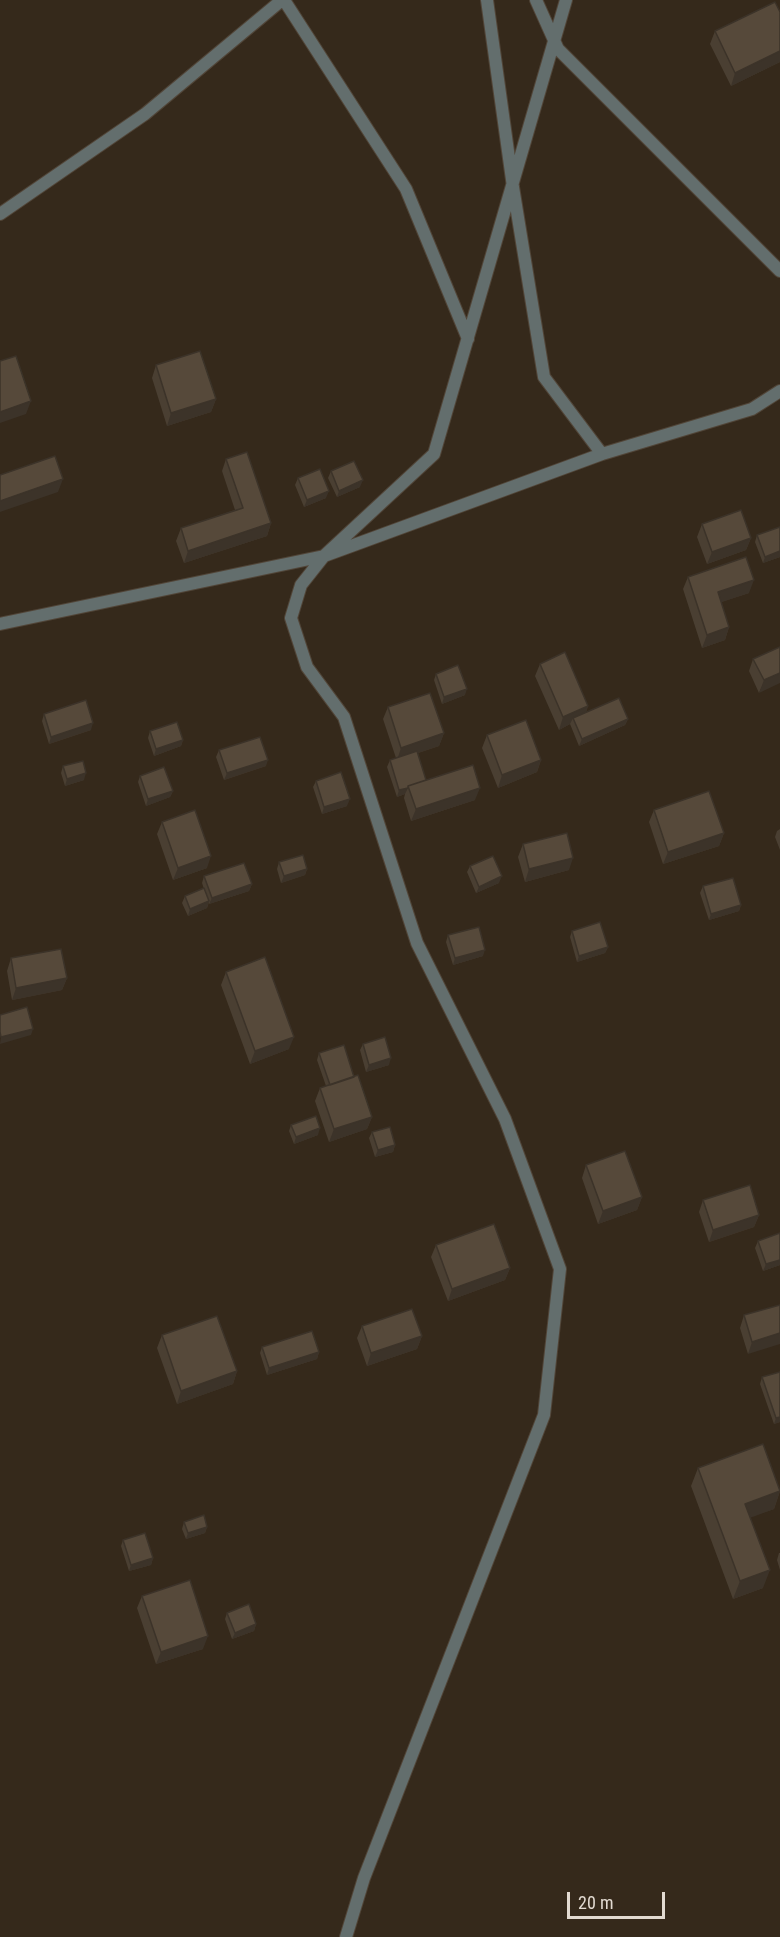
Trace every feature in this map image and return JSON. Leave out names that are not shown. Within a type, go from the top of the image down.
[{"type":"street","points":[[0,214],[145,114],[283,0],[406,189],[468,339]]},
{"type":"street","points":[[487,0],[513,187],[544,377],[602,454]]},
{"type":"street","points":[[536,0],[558,50],[780,272]]},
{"type":"street","points":[[346,1937],[364,1878],[544,1416],[560,1269],[505,1119],[417,943],[344,717],[307,667],[291,618],[301,585],[324,555],[434,454],[566,0]]},
{"type":"street","points":[[0,624],[324,555],[602,454],[752,409],[780,391]]},
{"type":"building","points":[[775,2],[780,12],[780,51],[735,73],[715,31]]},
{"type":"building","points":[[200,351],[216,399],[171,413],[156,365]]},
{"type":"building","points":[[16,356],[31,401],[0,412],[0,361]]},
{"type":"building","points":[[247,452],[271,523],[188,551],[181,528],[243,508],[226,459]]},
{"type":"building","points":[[55,456],[63,479],[0,501],[0,475]]},
{"type":"building","points":[[354,461],[363,480],[339,491],[331,471]]},
{"type":"building","points":[[320,469],[329,491],[307,500],[298,478]]},
{"type":"building","points":[[741,510],[751,538],[712,552],[702,524]]},
{"type":"building","points":[[780,527],[780,551],[765,557],[757,535]]},
{"type":"building","points":[[746,557],[754,580],[718,592],[729,627],[707,635],[688,577]]},
{"type":"building","points":[[780,647],[780,673],[764,680],[753,659]]},
{"type":"building","points":[[565,652],[588,706],[563,717],[540,664]]},
{"type":"building","points":[[458,665],[467,689],[444,697],[436,674]]},
{"type":"building","points":[[430,693],[444,733],[401,748],[388,707]]},
{"type":"building","points":[[619,698],[628,719],[582,739],[573,718]]},
{"type":"building","points":[[86,700],[93,723],[51,737],[44,714]]},
{"type":"building","points":[[526,720],[541,760],[502,775],[487,735]]},
{"type":"building","points":[[177,722],[183,740],[156,749],[150,731]]},
{"type":"building","points":[[260,737],[268,760],[227,773],[219,750]]},
{"type":"building","points":[[417,751],[426,780],[399,790],[390,760]]},
{"type":"building","points":[[83,761],[86,773],[67,779],[63,766]]},
{"type":"building","points":[[473,765],[480,788],[416,809],[408,786]]},
{"type":"building","points":[[164,767],[173,791],[148,799],[140,776]]},
{"type":"building","points":[[341,772],[350,799],[324,807],[316,781]]},
{"type":"building","points":[[709,791],[724,833],[668,852],[654,810]]},
{"type":"building","points":[[195,810],[211,856],[178,868],[162,822]]},
{"type":"building","points":[[567,833],[573,858],[529,869],[523,844]]},
{"type":"building","points":[[303,855],[307,869],[284,876],[279,862]]},
{"type":"building","points":[[493,856],[502,876],[479,887],[470,866]]},
{"type":"building","points":[[244,863],[252,884],[212,898],[204,876]]},
{"type":"building","points":[[733,878],[741,905],[711,914],[703,886]]},
{"type":"building","points":[[204,888],[209,901],[190,909],[185,896]]},
{"type":"building","points":[[600,922],[608,947],[579,956],[572,931]]},
{"type":"building","points":[[479,927],[485,950],[455,958],[448,935]]},
{"type":"building","points":[[61,949],[67,978],[16,988],[11,958]]},
{"type":"building","points":[[265,957],[294,1037],[255,1051],[226,972]]},
{"type":"building","points":[[27,1007],[33,1029],[1,1037],[0,1015]]},
{"type":"building","points":[[385,1037],[391,1058],[369,1065],[363,1044]]},
{"type":"building","points":[[344,1045],[354,1077],[330,1085],[319,1053]]},
{"type":"building","points":[[358,1075],[372,1117],[334,1129],[320,1088]]},
{"type":"building","points":[[316,1116],[320,1128],[296,1137],[291,1125]]},
{"type":"building","points":[[390,1127],[395,1145],[378,1150],[372,1132]]},
{"type":"building","points":[[625,1151],[642,1197],[603,1211],[586,1165]]},
{"type":"building","points":[[750,1185],[759,1215],[713,1230],[703,1200]]},
{"type":"building","points":[[494,1224],[510,1268],[452,1289],[436,1245]]},
{"type":"building","points":[[780,1233],[780,1260],[766,1264],[758,1241]]},
{"type":"building","points":[[780,1305],[780,1333],[752,1342],[744,1315]]},
{"type":"building","points":[[412,1309],[422,1336],[371,1353],[362,1326]]},
{"type":"building","points":[[217,1316],[237,1371],[181,1391],[162,1335]]},
{"type":"building","points":[[312,1331],[319,1352],[269,1368],[262,1347]]},
{"type":"building","points":[[780,1372],[780,1417],[776,1418],[762,1377]]},
{"type":"building","points":[[763,1444],[780,1491],[745,1504],[770,1570],[740,1581],[698,1468]]},
{"type":"building","points":[[204,1515],[207,1527],[188,1533],[184,1522]]},
{"type":"building","points":[[145,1533],[153,1558],[131,1565],[123,1540]]},
{"type":"building","points":[[190,1580],[208,1636],[161,1652],[142,1596]]},
{"type":"building","points":[[249,1604],[256,1624],[235,1633],[227,1613]]}]
